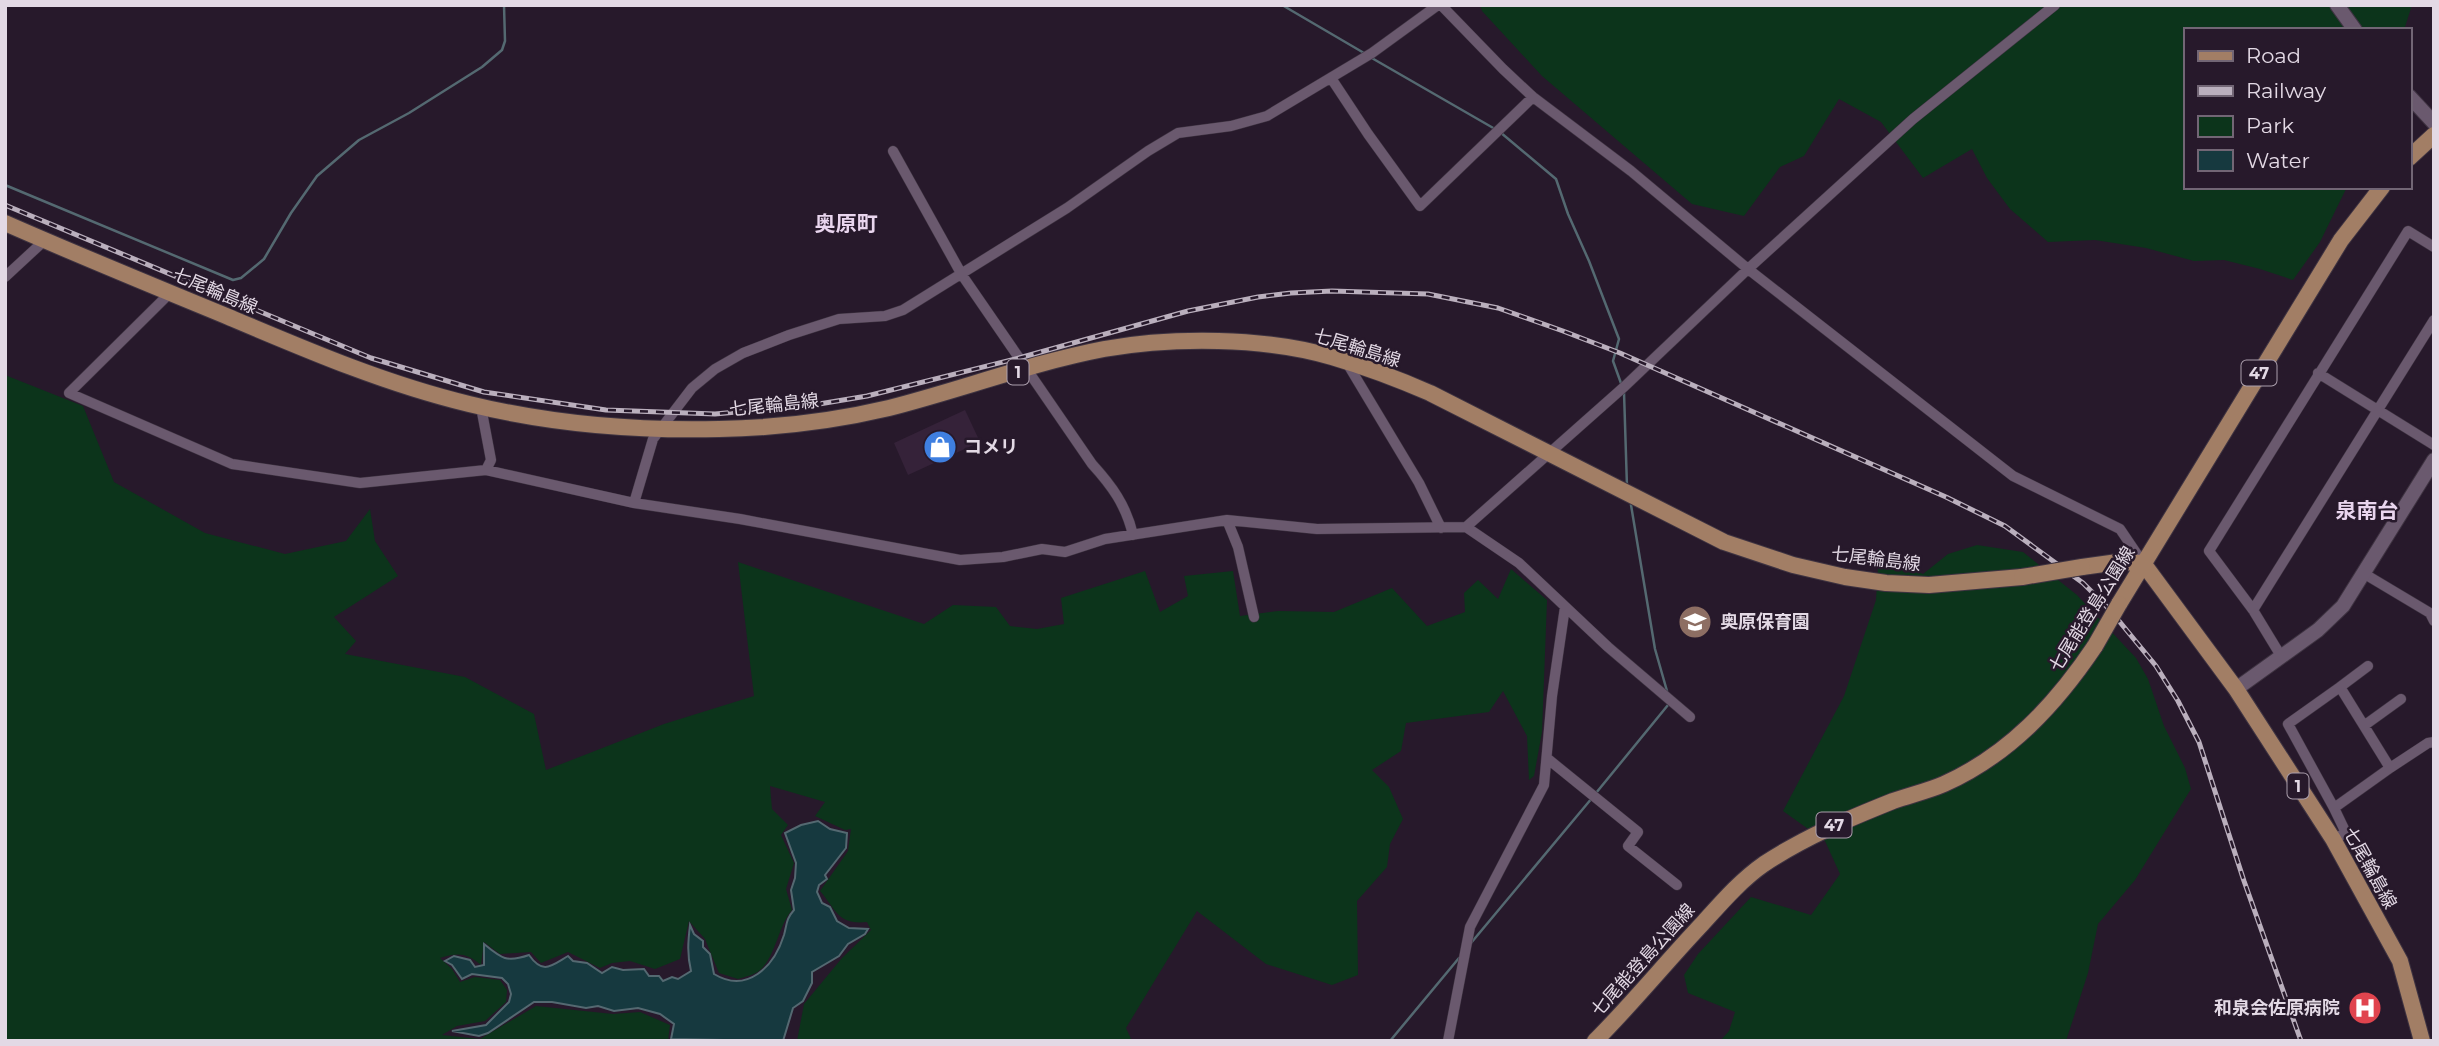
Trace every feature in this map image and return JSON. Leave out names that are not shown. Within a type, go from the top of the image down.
[{"type":"main road","points":[[2411,156],[2434,135]]},
{"type":"main road","name":"七尾能登島公園線","points":[[1595,1041],[1735,889],[1763,865],[1815,833],[1896,800],[1942,785],[1985,762],[2029,727],[2052,704],[2095,646],[2341,240],[2380,189]]},
{"type":"main road","name":"七尾輪島線","points":[[5,223],[384,380],[481,407],[535,418],[590,425],[663,429],[753,428],[887,408],[1104,349],[1208,341],[1330,356],[1378,372],[1430,393],[1724,542],[1793,565],[1845,577],[1929,585],[2022,577],[2118,562],[2143,563],[2236,689],[2333,839],[2400,961],[2422,1041]]},
{"type":"street","points":[[634,503],[653,439],[692,388],[715,369],[743,353],[839,319],[885,316],[903,310],[1067,208],[1178,133],[1267,116],[1362,60],[1439,5],[1533,97],[1631,171],[1748,269],[2013,476],[2120,529],[2143,563]]},
{"type":"street","points":[[1466,527],[1622,388],[1913,119],[2055,5]]},
{"type":"street","points":[[2337,5],[2354,28]]},
{"type":"street","points":[[1331,78],[1420,205],[1533,97]]},
{"type":"street","points":[[2411,98],[2434,122]]},
{"type":"street","points":[[893,151],[962,275],[1091,464],[1115,489],[1130,520],[1133,535]]},
{"type":"street","points":[[2281,656],[2253,611],[2209,551],[2407,231],[2434,247]]},
{"type":"street","points":[[5,276],[45,240]]},
{"type":"street","points":[[170,293],[69,393],[232,464],[360,483],[486,470],[634,503],[740,519],[960,560],[1003,557],[1042,549],[1065,552],[1105,539],[1227,520],[1317,529],[1466,527],[1519,563],[1690,718]]},
{"type":"street","points":[[2253,611],[2434,320]]},
{"type":"street","points":[[1346,362],[1419,483],[1441,528]]},
{"type":"street","points":[[2318,373],[2434,445]]},
{"type":"street","points":[[481,407],[491,460],[486,470]]},
{"type":"street","points":[[2236,689],[2318,630],[2343,606],[2434,460]]},
{"type":"street","points":[[1227,520],[1238,547],[1254,617]]},
{"type":"street","points":[[2363,573],[2433,614]]},
{"type":"street","points":[[1448,1041],[1471,927],[1544,785],[1552,696],[1565,607]]},
{"type":"street","points":[[2333,839],[2346,833],[2288,724],[2368,666]]},
{"type":"street","points":[[2340,687],[2390,768]]},
{"type":"street","points":[[2365,724],[2401,699]]},
{"type":"street","points":[[2334,808],[2390,768],[2428,743],[2434,742]]},
{"type":"street","points":[[1548,759],[1638,832],[1628,846],[1677,885]]},
{"type":"shaded area","points":[[965,410],[980,442],[908,475],[894,443]]},
{"type":"green space","points":[[1480,5],[2412,5],[2405,28],[2184,28],[2184,189],[2346,189],[2320,242],[2293,280],[2224,260],[2194,261],[2146,248],[2095,240],[2048,242],[2010,209],[1987,178],[1972,149],[1923,178],[1881,122],[1839,99],[1804,156],[1780,167],[1744,216],[1692,204],[1542,76],[1482,11]]},
{"type":"green space","points":[[5,375],[83,406],[114,482],[205,533],[285,554],[346,541],[370,509],[375,541],[398,576],[334,617],[356,641],[345,654],[465,677],[534,714],[546,770],[664,724],[754,696],[738,562],[924,624],[953,605],[996,607],[1010,626],[1037,629],[1064,624],[1061,598],[1145,571],[1160,612],[1188,596],[1184,576],[1233,571],[1240,616],[1278,611],[1334,612],[1392,588],[1427,626],[1465,612],[1464,593],[1478,580],[1498,599],[1511,569],[1547,600],[1542,732],[1534,776],[1529,780],[1527,736],[1503,691],[1489,712],[1406,723],[1401,751],[1372,770],[1389,787],[1403,819],[1390,844],[1387,867],[1357,901],[1358,975],[1332,985],[1266,964],[1197,911],[1126,1028],[1132,1041],[797,1041],[804,1004],[842,958],[871,930],[867,922],[844,919],[820,891],[848,851],[851,829],[845,830],[815,816],[825,802],[770,786],[772,809],[788,825],[781,835],[794,863],[786,889],[792,910],[770,958],[755,973],[738,979],[719,973],[705,939],[689,921],[680,959],[655,969],[630,961],[612,963],[600,968],[568,952],[541,963],[531,952],[500,954],[484,942],[481,965],[462,955],[440,958],[452,969],[460,982],[475,977],[500,980],[507,990],[506,1002],[485,1021],[457,1026],[442,1035],[480,1039],[536,1006],[613,1014],[640,1012],[670,1025],[668,1041],[5,1041]]},
{"type":"green space","points":[[1977,545],[2023,552],[2077,595],[2136,658],[2148,679],[2164,726],[2185,768],[2191,789],[2135,880],[2098,924],[2088,973],[2066,1041],[1720,1041],[1729,1031],[1735,1012],[1688,993],[1684,975],[1698,954],[1751,897],[1811,915],[1840,874],[1825,841],[1783,811],[1844,696],[1876,600],[1879,553],[1923,574],[1948,554]]},
{"type":"water","points":[[818,821],[830,829],[847,833],[846,848],[825,875],[827,879],[819,885],[817,892],[822,903],[830,907],[837,921],[849,928],[868,929],[865,934],[848,944],[839,956],[812,972],[812,983],[803,1001],[793,1008],[783,1041],[671,1039],[674,1024],[660,1014],[638,1008],[614,1011],[598,1006],[586,1008],[552,1002],[534,1002],[488,1033],[479,1036],[452,1031],[486,1025],[509,1002],[511,994],[508,984],[502,978],[472,974],[462,979],[452,965],[445,961],[454,956],[470,960],[475,967],[484,965],[484,944],[504,958],[515,959],[529,955],[543,967],[568,956],[573,961],[587,963],[602,973],[612,967],[623,970],[644,969],[649,976],[659,976],[663,981],[672,977],[678,979],[691,971],[688,948],[690,925],[710,954],[714,974],[737,981],[758,974],[779,947],[788,919],[794,910],[791,890],[796,863],[785,833]]},
{"type":"waterway","points":[[5,185],[233,280],[241,278],[264,259],[317,176],[359,140],[409,113],[482,67],[502,50],[505,41],[504,5]]},
{"type":"waterway","points":[[1282,5],[1364,53]]},
{"type":"waterway","points":[[1370,57],[1495,129]]},
{"type":"waterway","points":[[1500,132],[1556,179],[1619,339],[1613,361],[1622,386]]},
{"type":"waterway","points":[[1624,392],[1627,487]]},
{"type":"waterway","points":[[1631,505],[1655,649],[1667,691]]},
{"type":"waterway","points":[[1596,793],[1668,705]]},
{"type":"waterway","points":[[1471,943],[1592,798]]},
{"type":"waterway","points":[[1390,1041],[1459,958]]},
{"type":"railway","points":[[5,205],[371,358],[484,392],[606,410],[715,414],[813,405],[867,396],[1019,358],[1188,311],[1291,293],[1332,291],[1428,294],[1498,308],[1563,331],[1620,353],[1946,497],[2005,526],[2083,583],[2110,610],[2156,666],[2199,742],[2244,881],[2301,1041]]},
{"type":"place","name":"コメリ","points":[[940,447]]},
{"type":"place","name":"奥原保育園","points":[[1695,622]]},
{"type":"place","name":"和泉会佐原病院","points":[[2365,1008]]},
{"type":"district","name":"奥原町","points":[[846,224]]},
{"type":"district","name":"泉南台","points":[[2367,511]]}]
